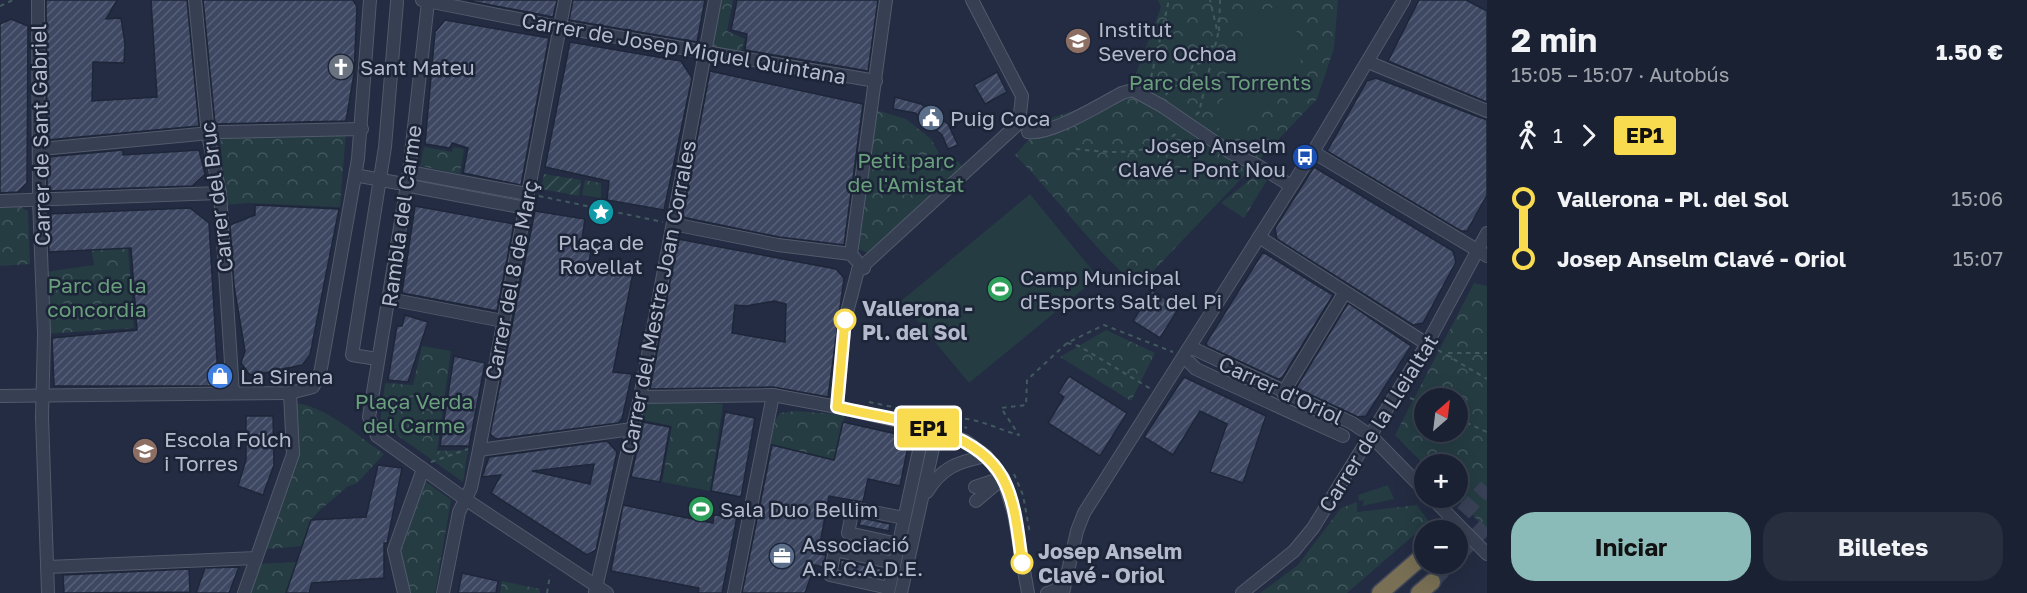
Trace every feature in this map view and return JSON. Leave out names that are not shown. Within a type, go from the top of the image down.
[{"type":"highway","points":[[1380,593],[1414,564]]},
{"type":"street","name":"Carrer de Sant Gabriel","points":[[38,0],[41,149],[39,199],[44,334],[43,396],[48,593]]},
{"type":"street","name":"Carrer del Bruc","points":[[195,0],[208,135],[220,193],[233,393]]},
{"type":"street","points":[[0,396],[290,393],[313,387],[320,374],[362,129],[370,0]]},
{"type":"street","name":"Carrer del 8 de Març","points":[[443,593],[459,512],[471,488],[476,448],[565,0]]},
{"type":"street","name":"Carrer del Mestre Joan Corrales","points":[[599,591],[640,397],[716,0]]},
{"type":"street","points":[[837,407],[845,320],[858,262],[885,0]]},
{"type":"street","points":[[858,262],[1014,130],[1019,123],[1022,96],[972,0]]},
{"type":"street","points":[[1063,593],[1077,531],[1084,513],[1313,152],[1404,0]]},
{"type":"street","name":"Carrer de Josep Miquel Quintana","points":[[424,1],[559,27],[876,81]]},
{"type":"street","name":"Rambla del Carme","points":[[424,1],[409,172],[369,417],[377,436],[427,466]]},
{"type":"street","name":"Rambla del Carme","points":[[371,358],[351,356],[386,147],[397,2]]},
{"type":"street","points":[[1368,62],[1487,111]]},
{"type":"street","points":[[1028,132],[1034,133],[1059,125],[1122,93],[1133,90],[1143,96],[1164,100],[1231,153],[1285,182]]},
{"type":"street","points":[[41,149],[274,129],[362,129]]},
{"type":"street","points":[[1313,152],[1483,253]]},
{"type":"street","points":[[409,172],[528,194]]},
{"type":"street","name":"Rambla del Carme","points":[[360,176],[398,183]]},
{"type":"street","points":[[415,187],[520,207]]},
{"type":"street","points":[[0,201],[220,193]]},
{"type":"street","points":[[673,224],[858,262]]},
{"type":"street","name":"Carrer de la Lleialtat","points":[[1242,593],[1303,541],[1371,436],[1483,253],[1487,233]]},
{"type":"street","points":[[1259,237],[1427,344]]},
{"type":"street","points":[[1283,393],[1345,292]]},
{"type":"street","points":[[389,299],[503,321]]},
{"type":"street","name":"Carrer d'Oriol","points":[[1190,347],[1283,393],[1352,423],[1371,436],[1414,480]]},
{"type":"street","name":"Carrer d'Oriol","points":[[1189,362],[1196,369],[1343,436]]},
{"type":"street","points":[[244,593],[293,454],[290,393]]},
{"type":"street","points":[[640,397],[774,395],[930,429],[966,441],[986,456],[1003,478],[1014,514],[1028,593]]},
{"type":"street","points":[[734,593],[774,395]]},
{"type":"street","points":[[476,448],[632,429]]},
{"type":"street","points":[[901,593],[921,500],[930,429]]},
{"type":"street","points":[[894,563],[835,550],[830,575],[888,590],[894,563],[898,544],[904,518],[930,429]]},
{"type":"street","points":[[921,500],[945,469],[955,463],[986,456]]},
{"type":"street","points":[[404,593],[394,550],[427,466],[465,499],[599,591]]},
{"type":"street","points":[[975,487],[1003,478]]},
{"type":"street","points":[[976,501],[1003,478]]},
{"type":"street","points":[[898,544],[848,533],[853,508],[904,518]]},
{"type":"street","points":[[1442,508],[1487,554]]},
{"type":"street","points":[[48,567],[256,558]]},
{"type":"street","points":[[1047,593],[1055,590],[1066,579]]},
{"type":"path","points":[[0,6],[13,0]]},
{"type":"path","points":[[1143,96],[1151,82],[1169,0]]},
{"type":"path","points":[[1218,34],[1220,0]]},
{"type":"path","points":[[1164,100],[1175,79],[1184,84],[1193,65],[1202,63],[1208,45],[1215,47]]},
{"type":"path","points":[[528,194],[673,224]]},
{"type":"path","points":[[956,419],[969,417],[991,428],[1019,435],[1001,408],[1026,405],[1027,380],[1067,343],[1104,325],[1174,352]]},
{"type":"path","points":[[1067,343],[1079,346],[1151,389]]},
{"type":"path","points":[[1427,344],[1487,379]]},
{"type":"path","points":[[1446,353],[1487,353]]},
{"type":"path","points":[[1410,398],[1414,400]]},
{"type":"path","points":[[1468,423],[1487,432]]},
{"type":"path","points":[[427,466],[476,448]]},
{"type":"path","points":[[547,593],[550,575]]},
{"type":"green space","points":[[718,0],[733,0],[727,31],[745,39],[740,55],[710,49]]},
{"type":"green space","name":"Parc dels Torrents","points":[[1158,0],[1338,0],[1334,48],[1317,99],[1138,287],[1105,256],[1015,155],[1048,119],[1094,104],[1132,84],[1161,7]]},
{"type":"green space","points":[[1288,5],[1303,51],[1293,87],[1258,112],[1241,138],[1212,125],[1237,64],[1249,12]]},
{"type":"green space","name":"Petit parc de l'Amistat","points":[[876,110],[906,119],[931,139],[947,168],[958,161],[964,169],[870,254],[859,249]]},
{"type":"green space","points":[[346,131],[340,207],[249,203],[226,205],[220,136]]},
{"type":"green space","points":[[424,147],[452,152],[453,147],[464,149],[460,174],[420,166]]},
{"type":"green space","points":[[544,174],[581,180],[579,196],[541,189]]},
{"type":"green space","points":[[1257,174],[1267,180],[1244,218],[1221,203]]},
{"type":"green space","points":[[585,180],[601,183],[601,198],[582,195]]},
{"type":"green space","name":"Camp Municipal d'Esports Salt del Pi","points":[[1030,194],[1098,277],[969,383],[901,301]]},
{"type":"green space","points":[[0,206],[20,206],[28,212],[30,264],[0,266]]},
{"type":"green space","name":"Parc de la concordia","points":[[91,248],[128,248],[134,328],[44,334],[45,272],[94,265]]},
{"type":"green space","points":[[1474,283],[1487,286],[1487,530],[1466,508],[1468,508],[1468,454],[1414,455],[1395,435],[1414,398],[1414,442],[1468,442],[1468,388],[1419,388]]},
{"type":"green space","points":[[1106,330],[1155,353],[1131,401],[1060,357]]},
{"type":"green space","name":"Plaça Verda del Carme","points":[[422,346],[451,351],[437,451],[468,450],[463,482],[380,423],[385,383],[413,385]]},
{"type":"green space","points":[[643,400],[723,404],[710,491],[662,482],[672,426],[639,419]]},
{"type":"green space","points":[[296,403],[331,416],[384,454],[357,483],[347,487],[311,520],[303,546],[267,549],[298,454]]},
{"type":"green space","points":[[796,411],[845,415],[834,460],[770,444],[774,422],[780,413]]},
{"type":"green space","points":[[422,479],[451,500],[435,593],[409,593],[399,547]]},
{"type":"green space","points":[[1388,485],[1394,499],[1362,506],[1364,500],[1359,501],[1358,495]]},
{"type":"green space","points":[[1470,486],[1487,494],[1487,513],[1468,504]]},
{"type":"green space","points":[[1357,502],[1357,512],[1414,505],[1414,508],[1419,508],[1428,520],[1414,520],[1414,535],[1347,593],[1260,593],[1298,565],[1341,508]]},
{"type":"green space","points":[[297,562],[286,593],[249,593],[259,564]]},
{"type":"green space","points":[[502,581],[540,589],[540,593],[500,593]]},
{"type":"building","points":[[46,0],[117,0],[106,19],[121,18],[125,44],[124,63],[93,62],[92,101],[157,97],[151,0],[187,0],[199,126],[47,140]]},
{"type":"building","points":[[203,0],[353,0],[357,7],[354,74],[346,121],[215,124]]},
{"type":"building","points":[[465,0],[557,0],[553,17]]},
{"type":"building","points":[[573,0],[705,0],[697,42],[569,20]]},
{"type":"building","points":[[737,0],[878,0],[868,71],[745,50],[747,34],[731,30]]},
{"type":"building","points":[[1419,0],[1466,0],[1487,11],[1487,102],[1388,61]]},
{"type":"building","points":[[11,19],[28,26],[27,183],[18,192],[0,193],[0,24]]},
{"type":"building","points":[[445,20],[549,38],[521,185],[463,173],[468,148],[452,143],[450,148],[425,144],[435,32]]},
{"type":"building","points":[[570,42],[681,61],[692,78],[664,210],[607,200],[609,181],[545,167]]},
{"type":"building","points":[[710,71],[863,104],[844,245],[779,237],[682,217]]},
{"type":"building","points":[[997,72],[1007,92],[985,104],[974,85]]},
{"type":"building","points":[[1376,78],[1487,120],[1487,195],[1467,231],[1461,231],[1327,151],[1367,81]]},
{"type":"building","name":"Puig Coca","points":[[895,97],[921,104],[948,124],[958,145],[948,149],[942,135],[915,113],[893,109]]},
{"type":"building","points":[[123,150],[123,155],[199,150],[205,174],[192,186],[47,191],[47,157]]},
{"type":"building","points":[[1314,167],[1453,251],[1456,262],[1423,323],[1413,325],[1277,239],[1275,228]]},
{"type":"building","points":[[255,205],[339,209],[310,355],[302,365],[254,375],[249,374],[241,363],[245,351],[234,286],[230,225],[255,215]]},
{"type":"building","points":[[415,206],[514,224],[497,311],[402,293]]},
{"type":"building","points":[[190,208],[209,223],[218,377],[211,386],[54,386],[52,338],[137,330],[131,248],[49,252],[48,214]]},
{"type":"building","points":[[535,211],[585,219],[581,245],[592,246],[588,266],[633,273],[613,372],[632,374],[622,419],[618,423],[496,439],[490,434]]},
{"type":"building","points":[[678,239],[836,269],[844,278],[828,397],[773,387],[650,389]],"holes":[[[774,301],[786,304],[785,342],[732,333],[735,305],[746,306]]]},
{"type":"building","points":[[1263,252],[1333,295],[1282,378],[1278,379],[1207,346],[1206,343]]},
{"type":"building","points":[[1152,290],[1179,308],[1160,338],[1133,321]]},
{"type":"building","points":[[1348,303],[1411,346],[1366,416],[1358,417],[1296,388]]},
{"type":"building","points":[[405,315],[428,322],[408,382],[388,380],[397,326],[402,326]]},
{"type":"building","points":[[454,356],[485,363],[469,446],[440,446]]},
{"type":"building","points":[[1069,376],[1127,413],[1100,456],[1048,423],[1064,397],[1058,393]]},
{"type":"building","points":[[1184,377],[1266,416],[1243,483],[1210,472],[1227,424],[1200,411],[1173,455],[1144,437]]},
{"type":"building","points":[[725,412],[755,418],[741,497],[711,491]]},
{"type":"building","points":[[246,416],[273,416],[274,465],[263,495],[238,486],[246,460]]},
{"type":"building","points":[[643,422],[670,427],[660,482],[631,477]]},
{"type":"building","points":[[843,422],[901,435],[908,446],[900,486],[868,479],[863,502],[829,496],[818,554],[826,555],[823,567],[815,565],[805,593],[742,593],[772,445],[834,460]]},
{"type":"building","points":[[607,441],[617,452],[596,550],[587,555],[491,493],[501,475],[482,477],[489,457]],"holes":[[[594,464],[590,484],[532,471]]]},
{"type":"building","points":[[378,465],[402,468],[387,543],[384,543],[384,578],[312,583],[309,593],[286,593],[311,520],[366,517]]},
{"type":"building","points":[[623,505],[713,523],[714,515],[737,517],[722,593],[698,593],[699,588],[611,571]]},
{"type":"building","points":[[861,518],[890,524],[889,531],[859,525]]},
{"type":"building","points":[[841,560],[881,569],[879,577],[840,569]]},
{"type":"building","points":[[239,567],[229,593],[196,593],[205,568]]},
{"type":"building","points":[[189,569],[190,592],[64,593],[63,575]]},
{"type":"building","points":[[462,573],[498,581],[496,593],[458,593]]},
{"type":"tunnel","points":[[1457,520],[1487,487]]},
{"type":"tunnel","points":[[1468,545],[1487,525]]},
{"type":"tunnel","points":[[1432,582],[1440,574]]},
{"type":"bus line","name":"EP1","points":[[845,320],[837,407],[947,433],[966,441],[986,456],[1003,478],[1009,494],[1022,563]]},
{"type":"place","name":"Institut Severo Ochoa","points":[[1078,41]]},
{"type":"place","name":"Sant Mateu","points":[[341,67]]},
{"type":"place","name":"Puig Coca","points":[[931,118]]},
{"type":"place","name":"Josep Anselm Clavé - Pont Nou","points":[[1305,157]]},
{"type":"place","name":"Plaça de Rovellat","points":[[601,212]]},
{"type":"place","name":"Camp Municipal d'Esports Salt del Pi","points":[[1000,289]]},
{"type":"place","name":"Vallerona - Pl. del Sol","points":[[845,320]]},
{"type":"place","name":"La Sirena","points":[[220,376]]},
{"type":"place","name":"Escola Folch i Torres","points":[[145,451]]},
{"type":"place","name":"Sala Duo Bellim","points":[[701,509]]},
{"type":"place","name":"Associació A.R.C.A.D.E.","points":[[782,556]]},
{"type":"place","name":"Josep Anselm Clavé - Oriol","points":[[1022,563]]}]
